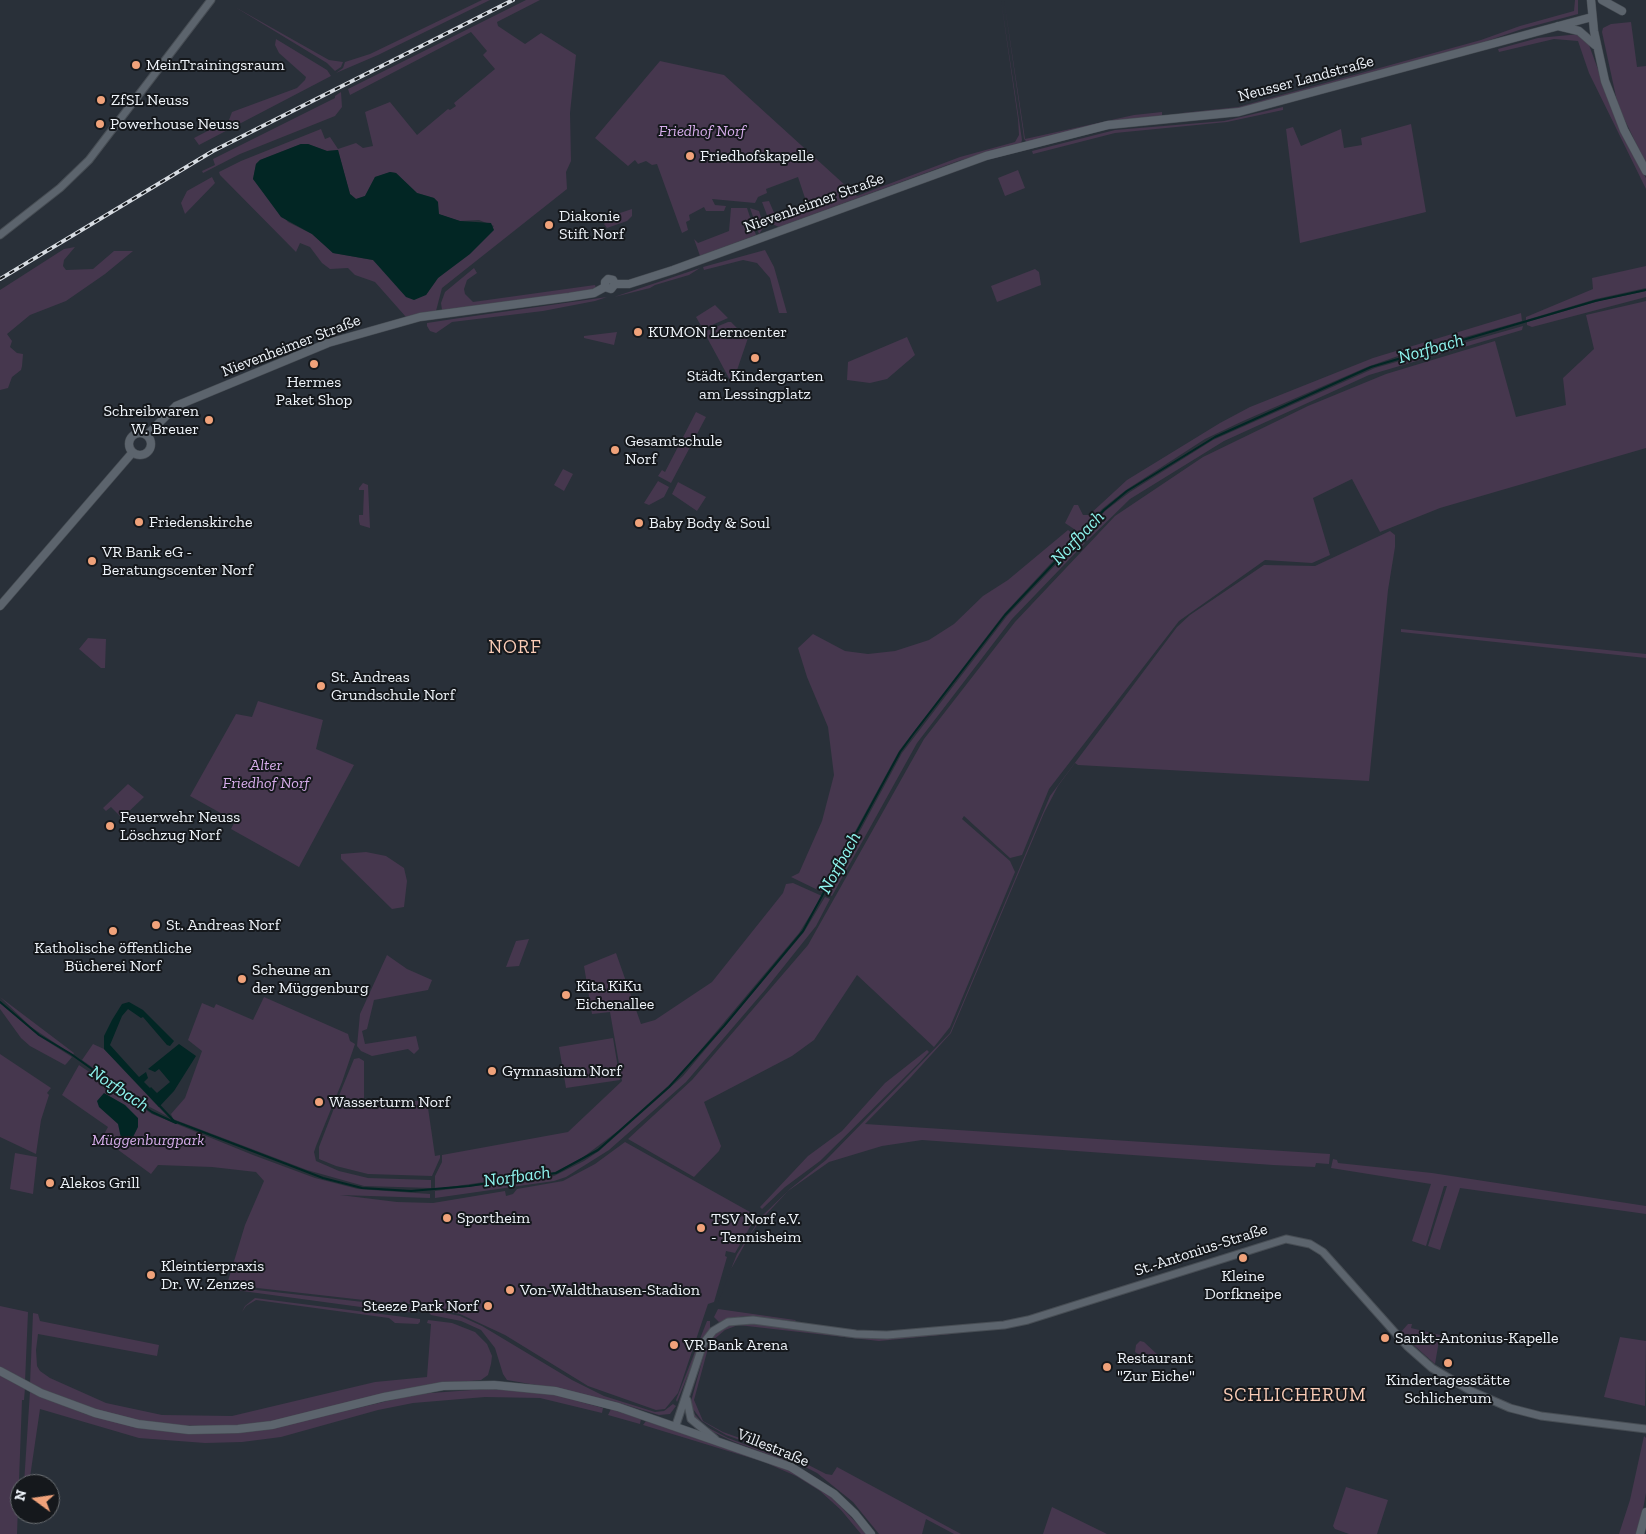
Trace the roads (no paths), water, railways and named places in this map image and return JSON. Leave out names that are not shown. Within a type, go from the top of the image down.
[{"type":"main road","points":[[1591,0],[1596,47],[1605,81],[1618,115],[1646,171]]},
{"type":"main road","points":[[1602,0],[1622,12]]},
{"type":"main road","name":"Neusser Landstraße","points":[[1024,147],[1108,125],[1239,112],[1554,25],[1592,17]]},
{"type":"main road","points":[[1554,25],[1580,31],[1596,47]]},
{"type":"main road","name":"Nievenheimer Straße","points":[[147,435],[176,406],[328,343],[420,317],[570,297],[594,293],[605,287],[611,289],[615,284],[629,284],[673,270],[942,170],[1024,147]]},
{"type":"main road","points":[[139,433],[147,435],[151,442],[148,452],[140,455],[132,453],[128,445],[132,436],[139,433]]},
{"type":"main road","points":[[0,606],[132,453]]},
{"type":"main road","name":"Villestraße","points":[[0,1371],[41,1393],[84,1410],[138,1424],[175,1429],[216,1430],[261,1426],[295,1420],[406,1392],[443,1386],[476,1384],[541,1388],[608,1404],[776,1461],[814,1480],[848,1506],[871,1534]]},
{"type":"main road","points":[[1640,1534],[1646,1512]]},
{"type":"street","points":[[0,235],[60,188],[89,160],[211,0]]},
{"type":"street","name":"St.-Antonius-Straße","points":[[676,1426],[706,1339],[718,1327],[733,1321],[753,1320],[871,1335],[908,1335],[953,1331],[1028,1320],[1272,1241],[1296,1240],[1310,1244],[1323,1252],[1407,1346],[1455,1383],[1494,1402],[1532,1414],[1642,1429]]},
{"type":"street","points":[[687,1394],[687,1406],[691,1419],[715,1440]]},
{"type":"waterway","name":"Norfbach","points":[[0,1002],[39,1035],[71,1054],[152,1112],[176,1123],[174,1121],[323,1178],[362,1188],[411,1191],[469,1186],[556,1173],[598,1150],[669,1087],[724,1026],[803,931],[900,752],[914,733],[1005,615],[1104,510],[1127,491],[1215,437],[1371,367],[1595,301],[1646,290]]},
{"type":"waterway","points":[[158,1104],[174,1121]]},
{"type":"railway","points":[[0,279],[213,151],[513,0]]},
{"type":"place","name":"MeinTrainingsraum","points":[[136,65]]},
{"type":"place","name":"ZfSL Neuss","points":[[101,100]]},
{"type":"place","name":"Powerhouse Neuss","points":[[100,124]]},
{"type":"place","name":"Friedhofskapelle","points":[[690,156]]},
{"type":"place","name":"Diakonie Stift Norf","points":[[549,225]]},
{"type":"place","name":"KUMON Lerncenter","points":[[638,332]]},
{"type":"place","name":"Städt. Kindergarten am Lessingplatz","points":[[755,358]]},
{"type":"place","name":"Hermes Paket Shop","points":[[314,364]]},
{"type":"place","name":"Schreibwaren W. Breuer","points":[[209,420]]},
{"type":"place","name":"Gesamtschule Norf","points":[[615,450]]},
{"type":"place","name":"Friedenskirche","points":[[139,522]]},
{"type":"place","name":"Baby Body & Soul","points":[[639,523]]},
{"type":"place","name":"VR Bank eG - Beratungscenter Norf","points":[[92,561]]},
{"type":"place","name":"St. Andreas Grundschule Norf","points":[[321,686]]},
{"type":"place","name":"Feuerwehr Neuss Löschzug Norf","points":[[110,826]]},
{"type":"place","name":"St. Andreas Norf","points":[[156,925]]},
{"type":"place","name":"Katholische öffentliche Bücherei Norf","points":[[113,931]]},
{"type":"place","name":"Scheune an der Müggenburg","points":[[242,979]]},
{"type":"place","name":"Kita KiKu Eichenallee","points":[[566,995]]},
{"type":"place","name":"Gymnasium Norf","points":[[492,1071]]},
{"type":"place","name":"Wasserturm Norf","points":[[319,1102]]},
{"type":"place","name":"Alekos Grill","points":[[50,1183]]},
{"type":"place","name":"Sportheim","points":[[447,1218]]},
{"type":"place","name":"TSV Norf e.V. - Tennisheim","points":[[701,1228]]},
{"type":"place","name":"Kleine Dorfkneipe","points":[[1243,1258]]},
{"type":"place","name":"Kleintierpraxis Dr. W. Zenzes","points":[[151,1275]]},
{"type":"place","name":"Von-Waldthausen-Stadion","points":[[510,1290]]},
{"type":"place","name":"Steeze Park Norf","points":[[488,1306]]},
{"type":"place","name":"Sankt-Antonius-Kapelle","points":[[1385,1338]]},
{"type":"place","name":"VR Bank Arena","points":[[674,1345]]},
{"type":"place","name":"Kindertagesstätte Schlicherum","points":[[1448,1363]]},
{"type":"place","name":"Restaurant \"Zur Eiche\"","points":[[1107,1367]]},
{"type":"district","name":"NORF","points":[[515,648]]},
{"type":"district","name":"SCHLICHERUM","points":[[1295,1396]]},
{"type":"park label","name":"Friedhof Norf","points":[[702,131]]},
{"type":"park label","name":"Alter Friedhof Norf","points":[[266,774]]},
{"type":"park label","name":"Müggenburgpark","points":[[148,1140]]}]
